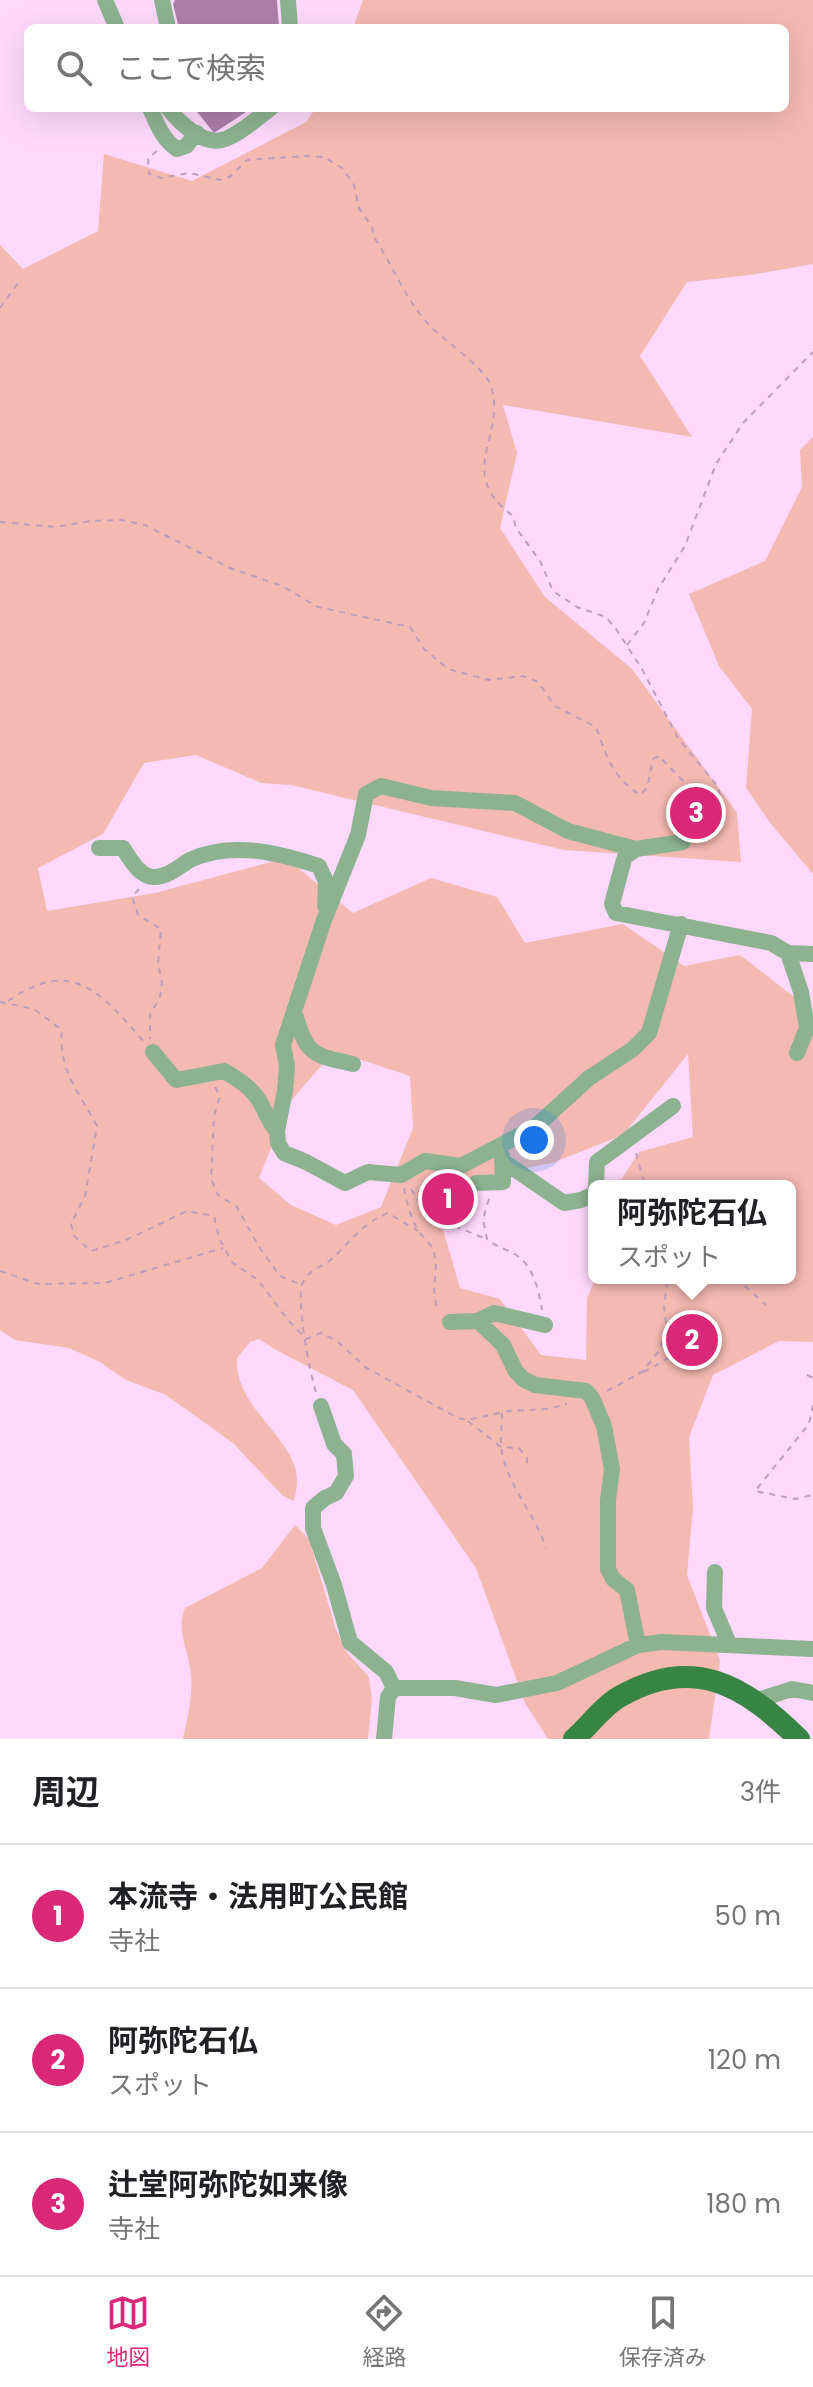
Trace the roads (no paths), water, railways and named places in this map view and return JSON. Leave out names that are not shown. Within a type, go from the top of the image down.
[{"type":"main road","points":[[574,1739],[617,1699],[654,1681],[698,1675],[755,1701],[799,1739]]},
{"type":"street","points":[[105,0],[115,24]]},
{"type":"street","points":[[162,0],[167,24]]},
{"type":"street","points":[[288,0],[290,24]]},
{"type":"street","points":[[152,112],[167,142],[177,149],[186,146],[197,133]]},
{"type":"street","points":[[171,112],[178,122],[210,140],[223,140],[265,112]]},
{"type":"street","points":[[681,924],[649,1033],[633,1049],[589,1078],[502,1154],[461,1166],[425,1161],[401,1175],[368,1172],[345,1183],[284,1153],[278,1143],[287,1066],[283,1045],[324,920],[355,845],[366,794],[381,786],[431,798],[515,803],[568,831],[636,849],[683,842]]},
{"type":"street","points":[[99,848],[123,848],[136,867],[150,877],[173,871],[193,859],[227,852],[257,850],[284,854],[319,866],[326,882],[324,920]]},
{"type":"street","points":[[636,849],[625,857],[623,863],[612,904],[616,913],[771,943],[788,953],[813,954]]},
{"type":"street","points":[[788,953],[801,992],[807,1028],[797,1053]]},
{"type":"street","points":[[294,1011],[304,1041],[319,1056],[353,1064]]},
{"type":"street","points":[[153,1052],[176,1080],[224,1071],[244,1084],[259,1100],[268,1122],[277,1131]]},
{"type":"street","points":[[596,1180],[597,1162],[673,1106]]},
{"type":"street","points":[[476,1183],[503,1182],[502,1154]]},
{"type":"street","points":[[502,1154],[564,1203],[588,1197]]},
{"type":"street","points":[[450,1322],[478,1321],[494,1313],[545,1325]]},
{"type":"street","points":[[478,1321],[503,1345],[523,1379],[535,1385],[586,1391],[592,1398],[604,1426],[612,1469],[608,1500],[608,1569],[613,1579],[627,1590],[638,1645]]},
{"type":"street","points":[[321,1406],[334,1444],[344,1454],[346,1476],[336,1493],[313,1508],[313,1528],[350,1642],[386,1672],[394,1688]]},
{"type":"street","points":[[715,1572],[714,1608],[729,1644]]},
{"type":"street","points":[[394,1688],[455,1688],[496,1695],[557,1683],[638,1645],[662,1642],[813,1649]]},
{"type":"street","points":[[384,1739],[388,1697],[394,1688]]},
{"type":"street","points":[[755,1701],[792,1689],[813,1693]]},
{"type":"place","name":"辻堂阿弥陀如来像","points":[[696,813]]},
{"type":"place","name":"本流寺・法用町公民館","points":[[448,1199]]},
{"type":"place","name":"阿弥陀石仏","points":[[692,1340]]}]
